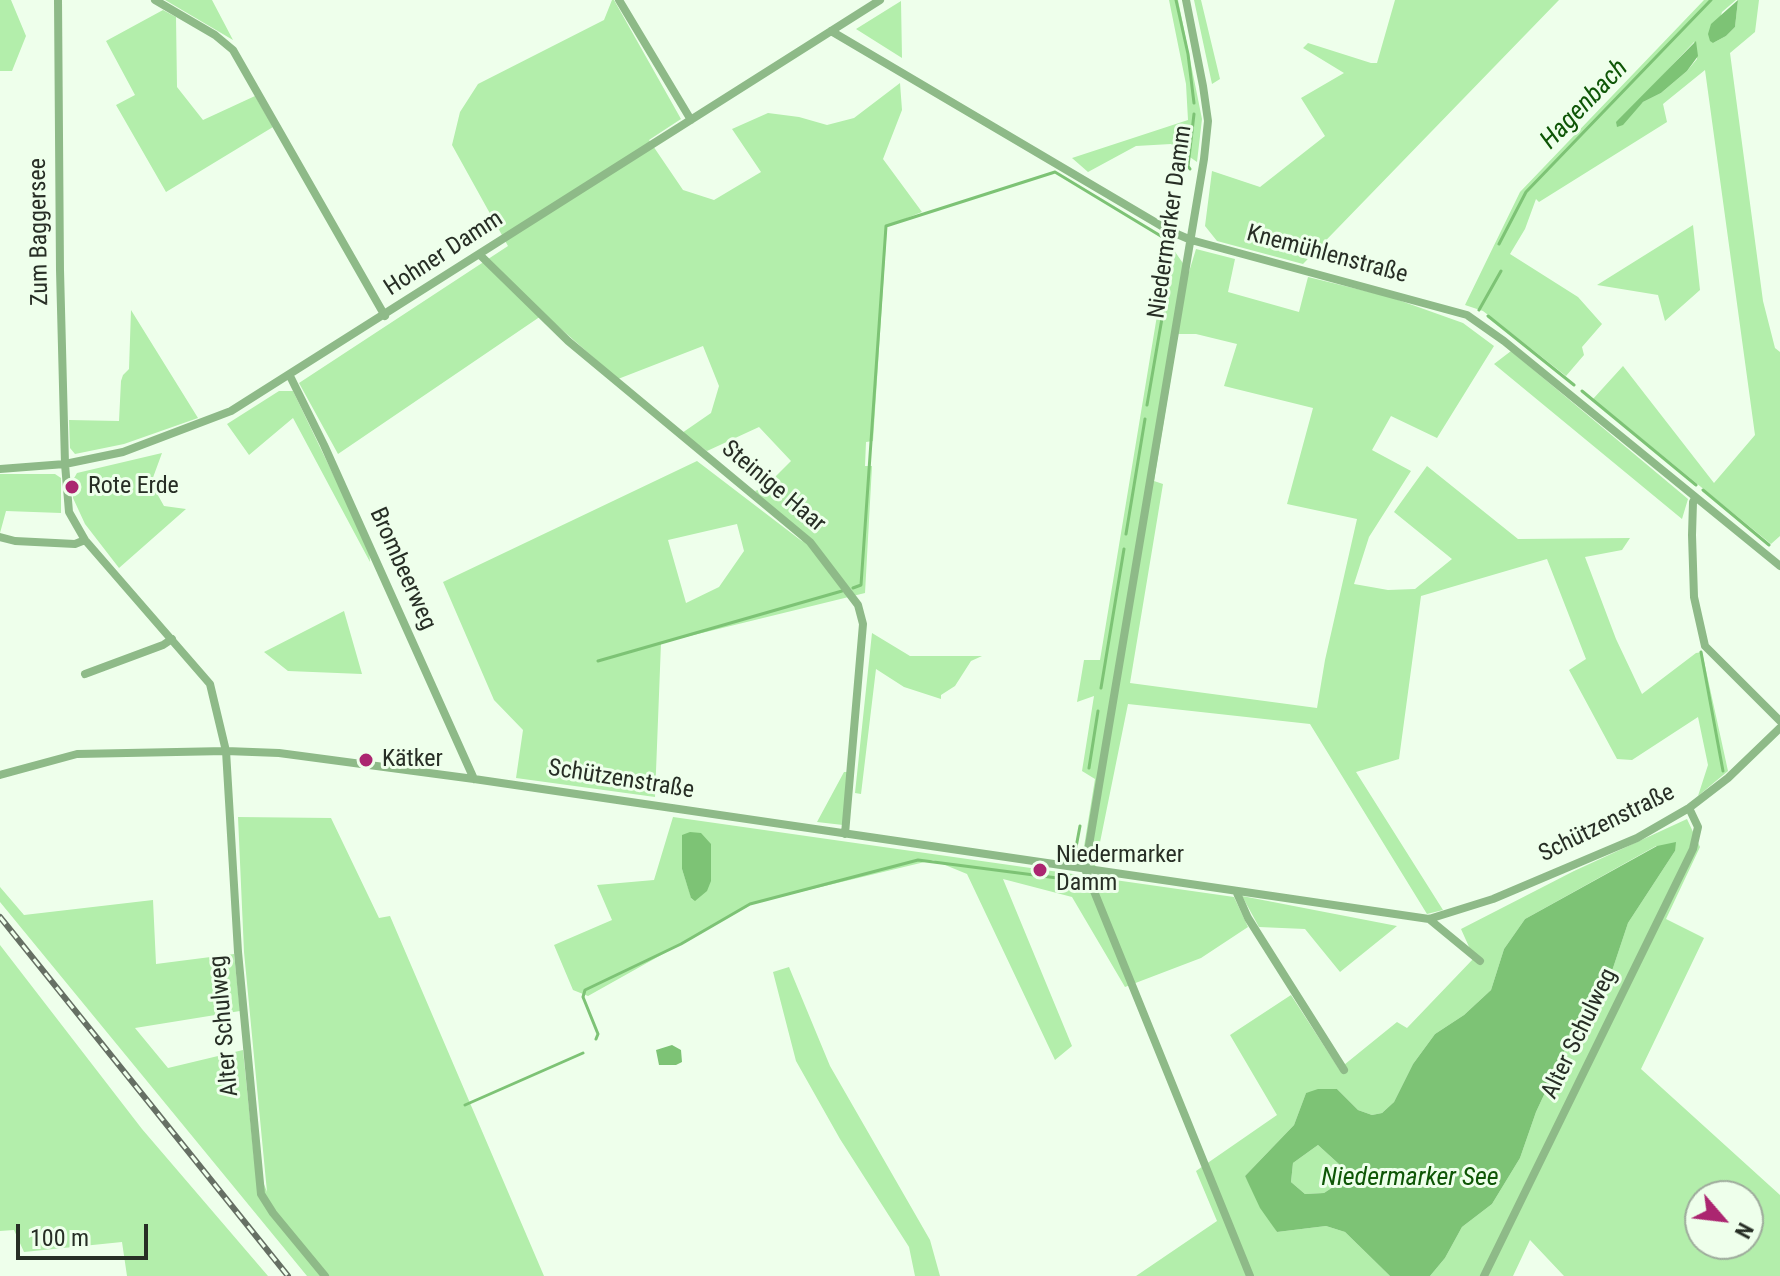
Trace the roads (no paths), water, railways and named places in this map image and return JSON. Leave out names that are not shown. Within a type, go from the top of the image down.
[{"type":"street","name":"Zum Baggersee","points":[[58,0],[65,464]]},
{"type":"street","points":[[155,0],[215,35],[233,50],[385,316]]},
{"type":"street","points":[[619,0],[691,120]]},
{"type":"street","name":"Hohner Damm","points":[[0,469],[65,464],[123,452],[219,416],[290,376],[880,0]]},
{"type":"street","name":"Niedermarker Damm","points":[[1085,869],[1198,203],[1208,121],[1186,0]]},
{"type":"street","name":"Knemühlenstraße","points":[[831,31],[1170,231],[1191,240],[1467,315],[1504,341],[1780,566]]},
{"type":"street","name":"Steinige Haar","points":[[480,255],[568,341],[810,542],[858,605],[863,624],[845,834]]},
{"type":"street","name":"Brombeerweg","points":[[290,376],[474,779]]},
{"type":"street","points":[[65,464],[69,512],[85,540],[210,684],[226,751]]},
{"type":"street","points":[[1695,498],[1692,535],[1694,597],[1705,646],[1780,721]]},
{"type":"street","points":[[0,537],[15,541],[75,544],[85,540]]},
{"type":"street","points":[[85,674],[172,639]]},
{"type":"street","name":"Schützenstraße","points":[[0,775],[77,754],[279,753],[1429,919],[1507,893],[1637,838],[1689,808],[1728,778],[1780,728]]},
{"type":"street","name":"Alter Schulweg","points":[[226,751],[238,952],[261,1194],[325,1276]]},
{"type":"street","name":"Alter Schulweg","points":[[1484,1276],[1693,849],[1698,827],[1689,808]]},
{"type":"street","points":[[1085,869],[1250,1276]]},
{"type":"street","points":[[1236,891],[1248,918],[1344,1070]]},
{"type":"street","points":[[1429,919],[1480,961]]},
{"type":"water","points":[[1738,0],[1735,27],[1713,43],[1708,34],[1711,24]]},
{"type":"water","points":[[1696,41],[1698,56],[1687,71],[1661,93],[1643,102],[1623,125],[1617,127],[1616,122]]},
{"type":"water","points":[[701,833],[711,844],[711,881],[707,891],[695,901],[691,898],[682,869],[682,835]]},
{"type":"water","name":"Niedermarker See","points":[[1676,842],[1675,851],[1628,923],[1605,992],[1583,1011],[1536,1112],[1520,1158],[1492,1204],[1462,1227],[1445,1258],[1430,1276],[1390,1276],[1345,1232],[1326,1226],[1277,1232],[1260,1208],[1245,1176],[1294,1125],[1306,1093],[1318,1089],[1337,1089],[1358,1110],[1372,1115],[1382,1113],[1394,1102],[1413,1064],[1435,1034],[1464,1015],[1491,990],[1504,949],[1525,919],[1657,846]],"holes":[[[1318,1145],[1340,1165],[1336,1185],[1324,1193],[1305,1194],[1291,1182],[1293,1163]]]},
{"type":"water","points":[[672,1045],[681,1050],[682,1062],[659,1065],[656,1050]]},
{"type":"waterway","points":[[1176,0],[1188,54],[1194,103]]},
{"type":"waterway","name":"Hagenbach","points":[[1499,244],[1526,192],[1711,0]]},
{"type":"waterway","points":[[1190,169],[1194,114]]},
{"type":"waterway","points":[[853,588],[861,585],[886,226],[1055,172],[1174,244]]},
{"type":"waterway","points":[[1147,405],[1175,243]]},
{"type":"waterway","name":"Hagenbach","points":[[1479,310],[1501,271]]},
{"type":"waterway","name":"Hagenbach","points":[[1488,316],[1574,385]]},
{"type":"waterway","name":"Hagenbach","points":[[1582,391],[1696,485]]},
{"type":"waterway","points":[[1126,534],[1145,419]]},
{"type":"waterway","name":"Hagenbach","points":[[1703,490],[1769,545]]},
{"type":"waterway","points":[[1101,688],[1124,549]]},
{"type":"waterway","points":[[598,661],[842,591]]},
{"type":"waterway","points":[[1701,652],[1723,771]]},
{"type":"waterway","points":[[1089,768],[1098,711]]},
{"type":"waterway","points":[[1074,858],[1080,826]]},
{"type":"waterway","points":[[596,1039],[598,1034],[583,997],[585,990],[681,944],[750,904],[918,860],[1065,879]]},
{"type":"waterway","points":[[465,1105],[583,1053]]},
{"type":"railway","points":[[0,917],[288,1276]]},
{"type":"place","name":"Rote Erde","points":[[72,487]]},
{"type":"place","name":"Kätker","points":[[366,760]]},
{"type":"place","name":"Niedermarker Damm","points":[[1040,870]]}]
